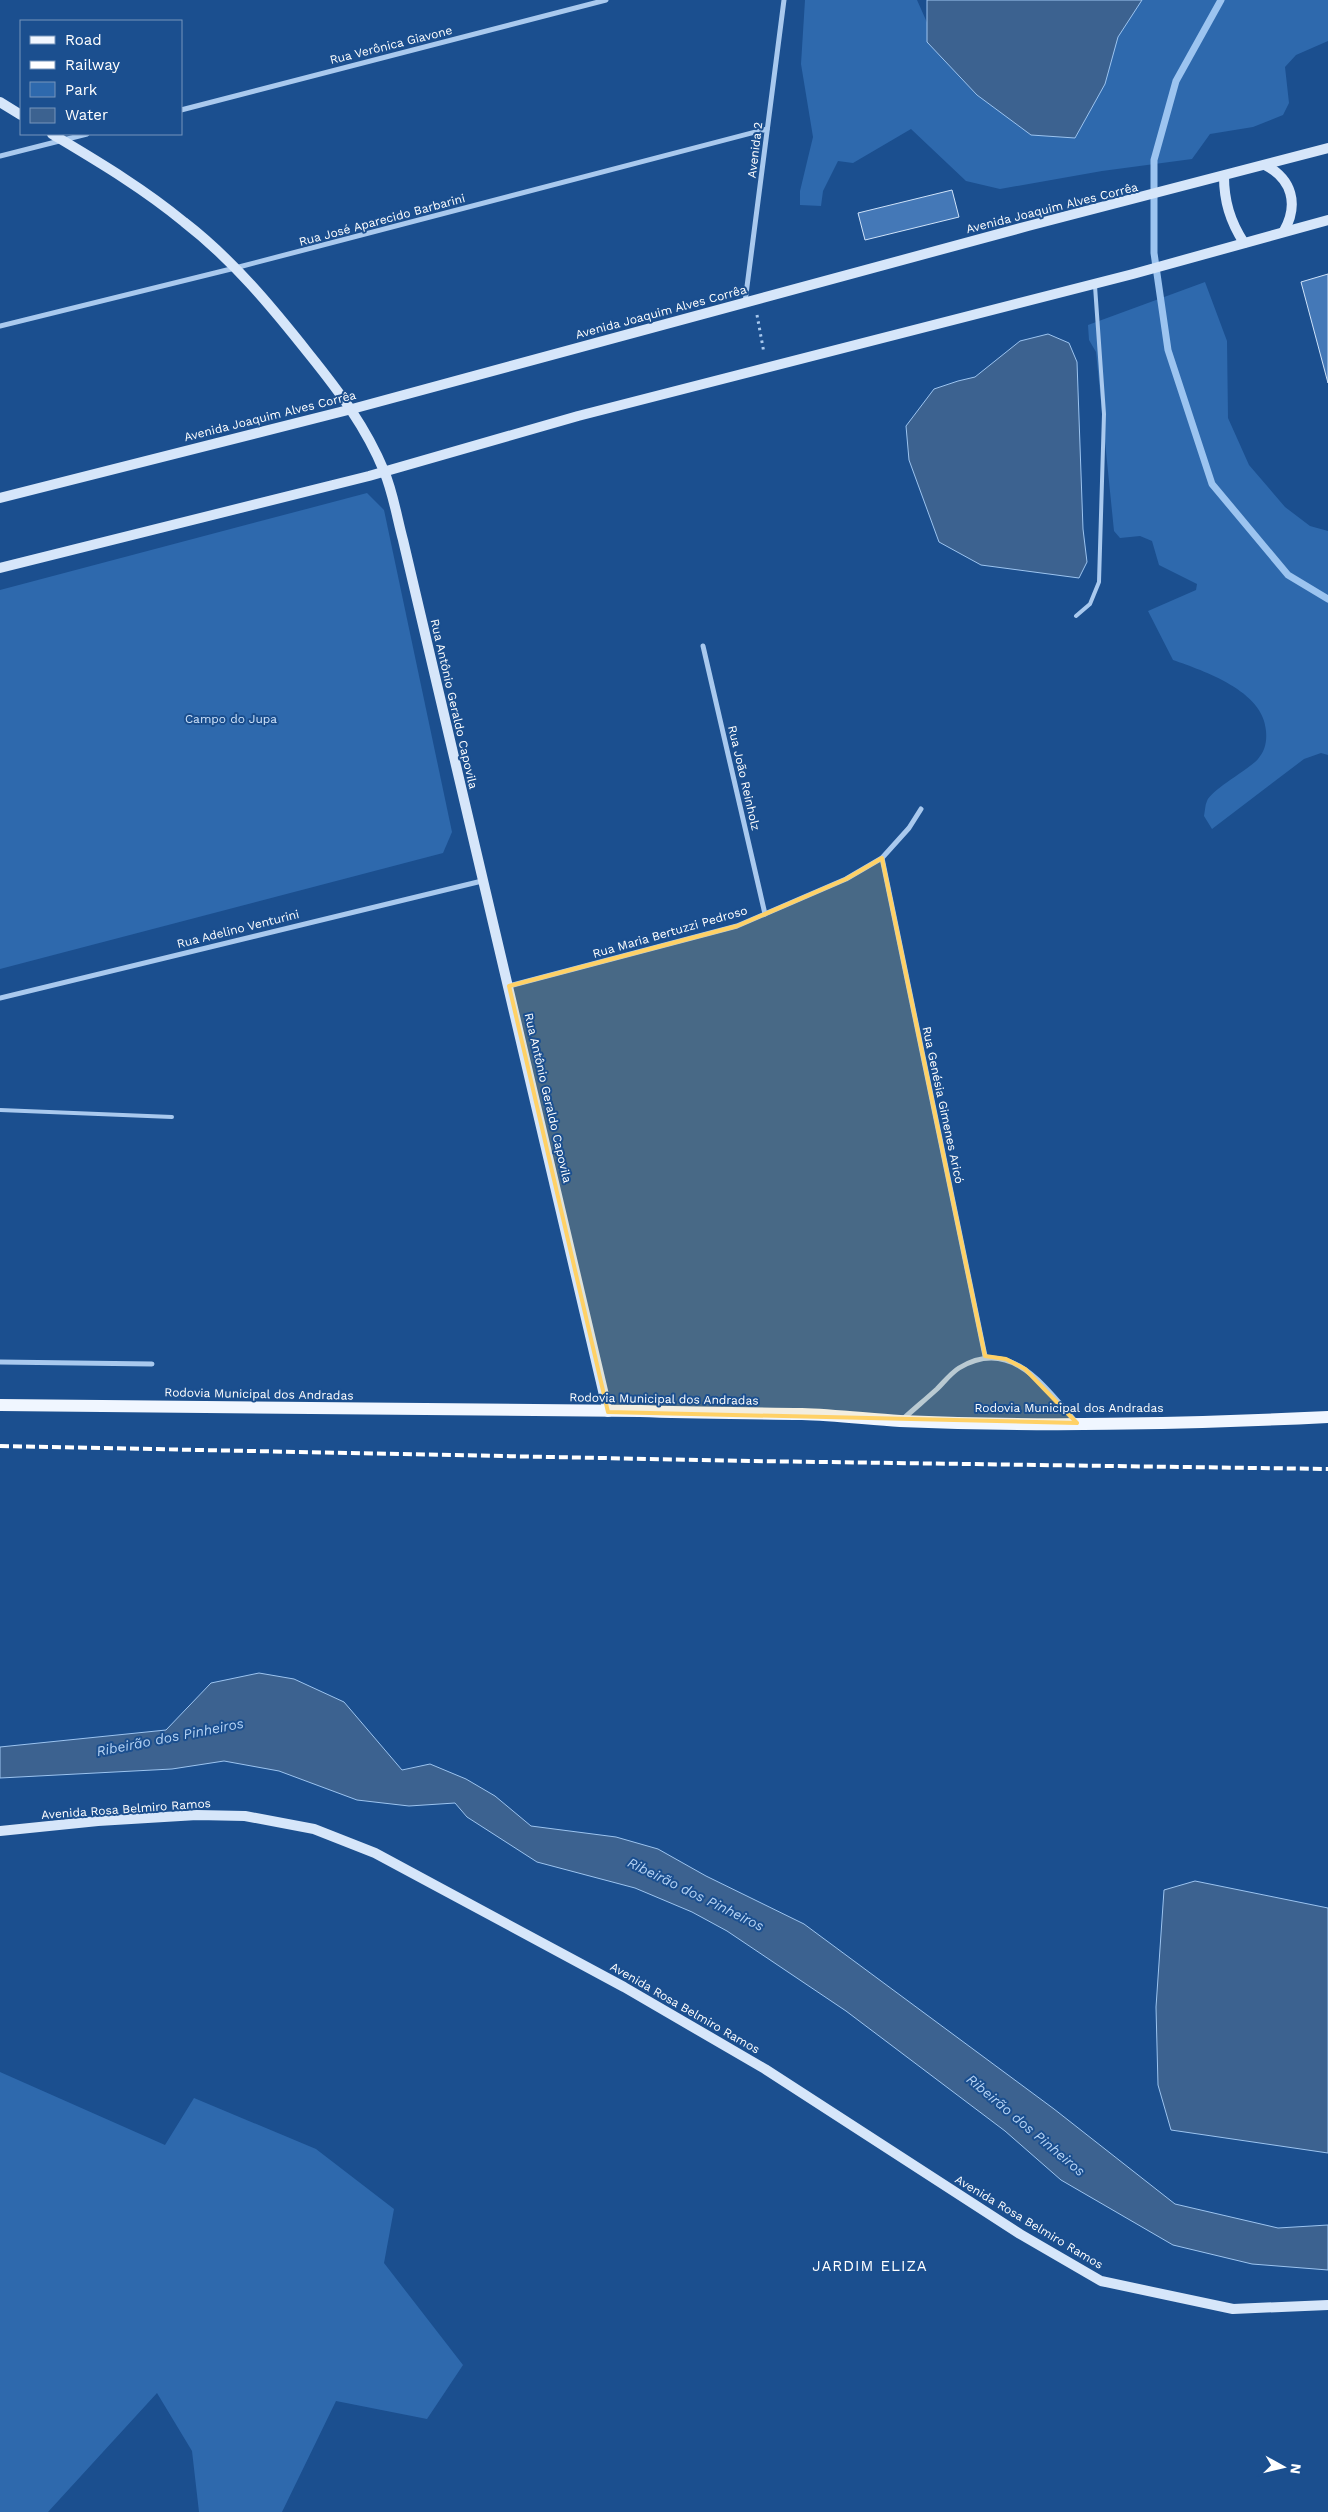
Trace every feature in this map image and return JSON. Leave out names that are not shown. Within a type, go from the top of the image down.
[{"type":"main road","points":[[0,102],[20,114]]},
{"type":"main road","name":"Rua Antônio Geraldo Capovila","points":[[54,135],[145,192],[186,223],[235,268],[256,290],[352,409],[384,471],[403,540],[608,1412]]},
{"type":"main road","name":"Avenida Joaquim Alves Corrêa","points":[[0,498],[352,409],[750,300],[1328,148]]},
{"type":"main road","points":[[1264,165],[1276,171],[1286,181],[1291,193],[1293,206],[1291,219],[1284,231]]},
{"type":"main road","points":[[1224,176],[1224,190],[1230,218],[1244,242]]},
{"type":"main road","points":[[0,568],[384,471],[578,416],[1095,284],[1328,220]]},
{"type":"main road","name":"Rodovia Municipal dos Andradas","points":[[0,1405],[803,1414],[901,1421],[1077,1423],[1234,1421],[1328,1417]]},
{"type":"main road","name":"Avenida Rosa Belmiro Ramos","points":[[0,1831],[98,1821],[197,1815],[245,1816],[314,1829],[374,1853],[624,1987],[765,2069],[1020,2234],[1101,2281],[1233,2309],[1328,2305]]},
{"type":"street","name":"Rua Verônica Giavone","points":[[182,110],[606,0]]},
{"type":"street","name":"Avenida 2","points":[[750,300],[767,129],[784,0]]},
{"type":"street","name":"Rua José Aparecido Barbarini","points":[[0,326],[235,268],[767,129]]},
{"type":"street","points":[[0,156],[83,135]]},
{"type":"street","name":"Rua João Reinholz","points":[[702,646],[765,914]]},
{"type":"street","name":"Rua Maria Bertuzzi Pedroso","points":[[508,986],[737,926],[846,879],[882,858],[909,828],[922,809]]},
{"type":"street","name":"Rua Genésia Gimenes Aricó","points":[[882,858],[985,1356]]},
{"type":"street","name":"Rua Adelino Venturini","points":[[0,998],[482,881]]},
{"type":"street","points":[[901,1421],[958,1368],[985,1356],[1006,1359],[1025,1369],[1045,1386],[1077,1423]]},
{"type":"street","points":[[0,1362],[152,1364]]},
{"type":"lane","points":[[1076,616],[1090,604],[1099,582],[1104,414],[1095,284]]},
{"type":"lane","points":[[0,1110],[172,1117]]},
{"type":"path","points":[[750,300],[767,368]]},
{"type":"highlighted area","points":[[882,858],[985,1356],[1006,1359],[1025,1369],[1077,1423],[608,1412],[509,986],[737,926],[846,879]]},
{"type":"green space","points":[[805,0],[917,0],[933,36],[1118,0],[1328,0],[1328,41],[1296,55],[1285,67],[1289,103],[1283,115],[1253,127],[1210,134],[1192,159],[1102,171],[1000,189],[966,181],[911,129],[853,163],[838,161],[823,191],[821,206],[800,205],[800,191],[813,137],[801,64]]},
{"type":"green space","points":[[1205,282],[1227,341],[1228,418],[1249,465],[1285,507],[1310,526],[1328,531],[1328,755],[1321,753],[1304,759],[1212,829],[1204,816],[1207,801],[1215,791],[1253,764],[1264,750],[1266,731],[1263,717],[1244,694],[1230,685],[1216,677],[1173,660],[1148,611],[1196,590],[1197,584],[1159,565],[1152,541],[1140,536],[1120,538],[1114,531],[1096,352],[1089,340],[1088,325]]},
{"type":"green space","name":"Campo do Jupa","points":[[367,493],[384,510],[452,832],[443,853],[0,969],[0,590]]},
{"type":"green space","points":[[0,2072],[165,2145],[194,2098],[316,2149],[394,2209],[384,2263],[463,2365],[427,2419],[336,2401],[282,2512],[199,2512],[192,2451],[157,2393],[48,2512],[0,2512]]},
{"type":"water","points":[[927,0],[1142,0],[1118,37],[1105,84],[1075,138],[1031,135],[977,95],[927,42]]},
{"type":"water","points":[[1048,334],[1069,343],[1077,362],[1083,529],[1087,562],[1079,578],[981,565],[939,542],[909,460],[906,426],[934,389],[975,377],[1020,341]]},
{"type":"water","name":"Ribeirão dos Pinheiros","points":[[259,1673],[294,1679],[344,1702],[402,1770],[430,1764],[466,1779],[495,1796],[531,1826],[616,1837],[658,1849],[706,1876],[804,1924],[1054,2109],[1175,2204],[1278,2228],[1328,2225],[1328,2270],[1252,2264],[1173,2245],[1061,2180],[1005,2131],[846,2011],[727,1931],[692,1912],[635,1888],[537,1862],[467,1817],[455,1803],[409,1806],[357,1800],[279,1771],[224,1761],[172,1769],[0,1778],[0,1747],[166,1730],[211,1683]]},
{"type":"water","points":[[1195,1881],[1328,1908],[1328,2153],[1171,2130],[1158,2085],[1156,2007],[1164,1890]]},
{"type":"building","points":[[952,190],[959,217],[865,240],[858,213]]},
{"type":"building","points":[[1328,274],[1328,383],[1301,282]]},
{"type":"waterway","points":[[1221,0],[1176,81],[1154,160],[1154,253],[1168,350],[1212,484],[1288,575],[1328,599]]},
{"type":"railway","points":[[0,1446],[751,1461],[1328,1469]]},
{"type":"district","name":"JARDIM ELIZA","points":[[870,2266]]}]
